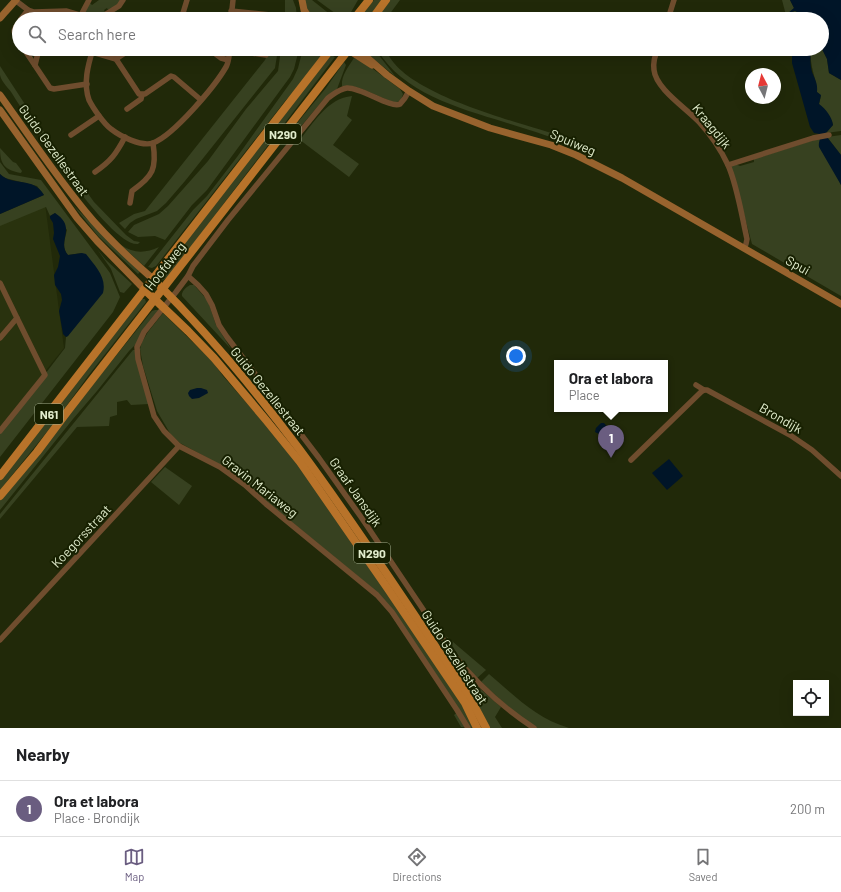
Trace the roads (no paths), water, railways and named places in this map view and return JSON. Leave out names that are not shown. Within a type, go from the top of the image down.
[{"type":"main road","points":[[0,18],[15,0]]},
{"type":"main road","points":[[302,0],[305,12]]},
{"type":"main road","points":[[360,12],[369,0]]},
{"type":"main road","points":[[377,12],[386,0]]},
{"type":"main road","name":"Hoofdweg","points":[[0,476],[326,56]]},
{"type":"main road","name":"Hoofdweg","points":[[0,496],[37,452],[66,412],[343,56]]},
{"type":"main road","name":"Spuiweg","points":[[357,56],[433,106],[490,128],[551,145],[576,155],[622,178],[744,248]]},
{"type":"main road","name":"Spuiweg","points":[[365,56],[387,75]]},
{"type":"main road","name":"Guido Gezellestraat","points":[[0,95],[67,189],[86,213],[200,326],[271,412],[312,467],[470,698],[486,728]]},
{"type":"main road","name":"Guido Gezellestraat","points":[[0,110],[77,218],[97,241],[214,358],[300,462],[465,703],[477,728]]},
{"type":"main road","name":"Spui","points":[[744,248],[841,304]]},
{"type":"street","points":[[15,0],[28,10],[34,12],[70,12]]},
{"type":"street","points":[[83,12],[90,0]]},
{"type":"street","points":[[109,12],[119,6],[123,0]]},
{"type":"street","points":[[183,12],[187,0]]},
{"type":"street","points":[[233,0],[231,11],[241,12]]},
{"type":"street","points":[[670,12],[674,0]]},
{"type":"street","points":[[29,56],[50,88],[54,90],[86,84]]},
{"type":"street","points":[[35,65],[37,56]]},
{"type":"street","points":[[90,56],[86,84],[89,100],[99,116],[110,129],[135,142],[153,143],[173,130],[201,100],[224,69],[229,56]]},
{"type":"street","points":[[108,56],[116,59],[139,94],[142,95]]},
{"type":"street","points":[[116,59],[120,56]]},
{"type":"street","points":[[218,56],[228,60]]},
{"type":"street","name":"Kraagdijk","points":[[654,56],[654,70],[657,78],[664,88],[699,122],[714,142],[728,165],[739,203],[747,239],[744,248]]},
{"type":"street","points":[[127,109],[141,99],[142,95],[171,76],[201,100]]},
{"type":"street","name":"Gravin Mariaweg","points":[[409,91],[400,104],[393,105],[367,93],[346,88],[338,91],[328,98],[228,220],[193,266],[188,276],[144,332],[137,347],[138,359],[154,416],[164,431],[179,446],[220,467],[245,485],[377,595],[396,618],[468,728]]},
{"type":"street","points":[[71,135],[99,116]]},
{"type":"street","points":[[728,165],[819,136],[829,135]]},
{"type":"street","points":[[95,172],[107,164],[115,156],[125,137]]},
{"type":"street","points":[[130,203],[132,191],[146,181],[151,173],[154,165],[153,143]]},
{"type":"street","name":"Graaf Jansdijk","points":[[188,276],[206,294],[212,305],[219,325],[227,337],[361,517],[453,654],[470,676],[502,705],[534,728]]},
{"type":"street","points":[[0,284],[45,375],[0,431]]},
{"type":"street","points":[[0,338],[17,318]]},
{"type":"street","name":"Brondijk","points":[[696,385],[790,435],[812,450],[841,476]]},
{"type":"street","points":[[631,460],[704,390]]},
{"type":"street","name":"Koegorsstraat","points":[[0,640],[179,446]]},
{"type":"water","points":[[790,0],[841,0],[841,80],[829,73],[826,56],[829,56],[829,12],[789,12],[794,8]]},
{"type":"water","points":[[792,56],[810,56],[811,69],[817,84],[817,92],[821,95],[819,104],[828,113],[833,125],[826,133],[827,137],[841,155],[841,185],[819,147],[820,134],[814,133],[810,127],[792,63]]},
{"type":"water","points":[[0,174],[11,180],[29,183],[39,189],[44,195],[0,214]]},
{"type":"water","points":[[55,213],[65,224],[66,229],[64,245],[68,255],[82,253],[86,254],[102,277],[104,287],[103,293],[66,337],[63,334],[59,311],[62,300],[61,294],[55,285],[54,275],[58,267],[60,256],[53,239],[53,223],[50,218],[50,216]]},
{"type":"water","points":[[197,388],[207,390],[208,393],[199,398],[192,399],[188,393],[190,390]]},
{"type":"water","points":[[601,423],[604,423],[609,429],[612,436],[611,438],[595,432],[596,428]]},
{"type":"water","points":[[669,459],[683,476],[667,490],[652,473]]},
{"type":"place","name":"Ora et labora","points":[[611,458]]}]
